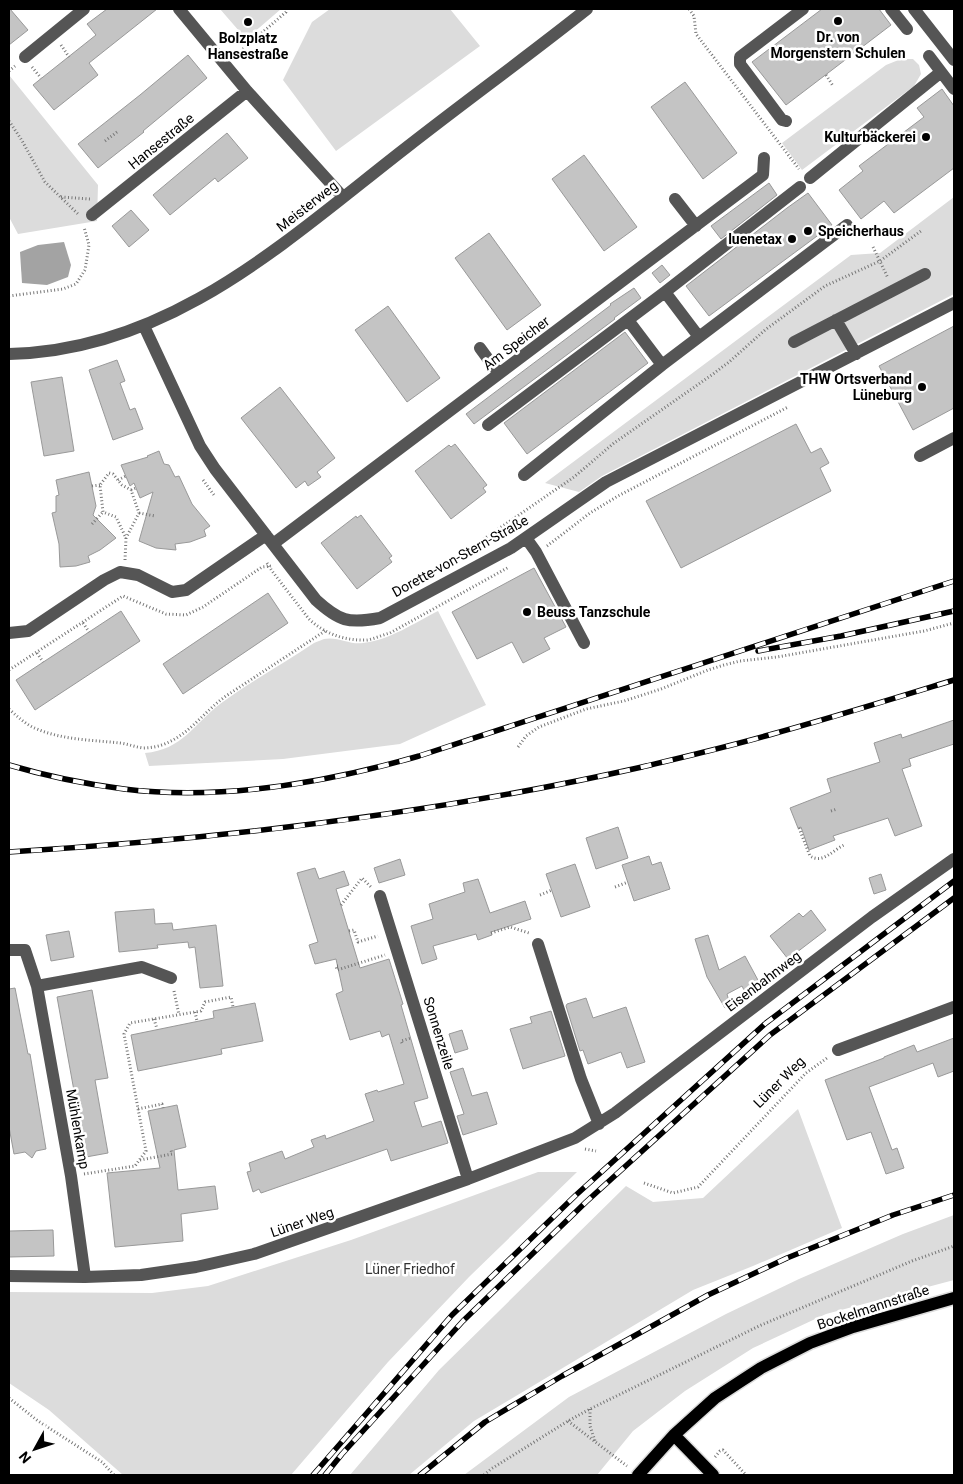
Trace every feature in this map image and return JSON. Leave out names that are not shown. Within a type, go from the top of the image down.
[{"type":"main road","name":"Bockelmannstraße","points":[[638,1475],[674,1434],[715,1398],[761,1368],[810,1343],[853,1327],[954,1298]]},
{"type":"main road","points":[[674,1434],[713,1475]]},
{"type":"street","points":[[25,56],[84,9]]},
{"type":"street","points":[[179,9],[247,91],[343,197]]},
{"type":"street","name":"Meisterweg","points":[[9,354],[48,352],[75,348],[144,326],[196,301],[237,276],[283,244],[587,9]]},
{"type":"street","points":[[786,121],[782,120],[740,64],[740,57],[803,9]]},
{"type":"street","points":[[891,9],[907,29]]},
{"type":"street","points":[[914,9],[954,60]]},
{"type":"street","points":[[929,56],[954,89]]},
{"type":"street","points":[[810,178],[941,72]]},
{"type":"street","name":"Hansestraße","points":[[87,219],[247,91]]},
{"type":"street","name":"Am Speicher","points":[[124,573],[138,575],[172,592],[186,590],[254,544],[269,540],[499,374],[763,175],[764,158]]},
{"type":"street","points":[[488,425],[665,292],[800,187]]},
{"type":"street","points":[[675,199],[696,226]]},
{"type":"street","points":[[524,476],[662,365],[846,225]]},
{"type":"street","points":[[794,342],[925,274]]},
{"type":"street","points":[[665,292],[699,337]]},
{"type":"street","name":"Dorette-von-Stern-Straße","points":[[344,620],[362,622],[380,618],[511,548],[606,482],[954,303]]},
{"type":"street","points":[[628,320],[662,365]]},
{"type":"street","points":[[836,320],[856,354]]},
{"type":"street","points":[[144,326],[200,446],[215,469],[316,600],[330,614],[344,620]]},
{"type":"street","points":[[480,348],[499,374]]},
{"type":"street","points":[[920,456],[954,438]]},
{"type":"street","points":[[526,538],[536,552],[584,643]]},
{"type":"street","points":[[9,633],[28,631],[104,580],[120,572],[124,573]]},
{"type":"street","name":"Eisenbahnweg","points":[[595,1126],[615,1114],[865,922],[954,859]]},
{"type":"street","name":"Sonnenzeile","points":[[380,896],[468,1179]]},
{"type":"street","points":[[536,939],[595,1126]]},
{"type":"street","name":"Mühlenkamp","points":[[9,950],[25,950],[37,986],[71,1176],[86,1277]]},
{"type":"street","points":[[37,986],[142,967],[172,978]]},
{"type":"street","points":[[838,1050],[954,1007]]},
{"type":"street","name":"Lüner Weg","points":[[9,1276],[86,1277],[140,1275],[196,1267],[254,1254],[468,1179],[575,1138],[595,1126]]},
{"type":"path","points":[[226,65],[286,12],[287,9]]},
{"type":"path","points":[[689,9],[694,16],[696,34],[799,169],[810,178]]},
{"type":"path","points":[[826,75],[833,86]]},
{"type":"path","points":[[9,121],[45,182],[79,216],[87,219],[89,244],[85,270],[76,284],[62,289],[9,296]]},
{"type":"path","points":[[105,141],[117,132]]},
{"type":"path","points":[[60,197],[111,201]]},
{"type":"path","points":[[446,565],[574,477],[614,443],[713,374],[764,330],[825,286],[880,261],[921,231]]},
{"type":"path","points":[[873,247],[893,290]]},
{"type":"path","points":[[536,552],[550,545],[590,513],[618,496],[792,405]]},
{"type":"path","points":[[104,512],[100,485],[109,473],[113,474],[122,485],[131,490],[139,514],[126,538],[124,573]]},
{"type":"path","points":[[118,480],[126,476]]},
{"type":"path","points":[[200,476],[218,499]]},
{"type":"path","points":[[92,486],[100,485]]},
{"type":"path","points":[[131,490],[136,488]]},
{"type":"path","points":[[92,524],[104,512]]},
{"type":"path","points":[[104,512],[116,517],[126,538]]},
{"type":"path","points":[[139,514],[155,516]]},
{"type":"path","points":[[254,544],[308,619],[325,631],[344,639],[368,640],[390,633],[515,564]]},
{"type":"path","points":[[9,670],[123,596],[166,614],[186,616],[203,607],[262,567],[269,567],[282,557]]},
{"type":"path","points":[[9,710],[35,729],[48,733],[144,748],[169,743],[183,734],[226,696],[344,620]]},
{"type":"path","points":[[518,747],[526,736],[539,727],[586,709],[633,698],[724,665],[924,631],[954,622]]},
{"type":"path","points":[[83,623],[89,632]]},
{"type":"path","points":[[37,653],[44,662]]},
{"type":"path","points":[[831,811],[837,810]]},
{"type":"path","points":[[799,828],[810,856],[813,858],[821,859],[844,845]]},
{"type":"path","points":[[341,905],[362,878],[380,896]]},
{"type":"path","points":[[615,887],[628,882]]},
{"type":"path","points":[[540,894],[552,890]]},
{"type":"path","points":[[491,933],[510,928],[536,939]]},
{"type":"path","points":[[349,931],[354,930],[358,942],[391,932]]},
{"type":"path","points":[[338,966],[336,966],[337,970],[398,952]]},
{"type":"path","points":[[172,978],[179,1015]]},
{"type":"path","points":[[71,1176],[135,1166],[146,1151],[124,1034],[130,1023],[201,1011],[205,1002],[231,997],[233,1007]]},
{"type":"path","points":[[195,1012],[197,1021]]},
{"type":"path","points":[[154,1019],[157,1029]]},
{"type":"path","name":"Lüner Weg","points":[[644,1183],[673,1193],[698,1187],[806,1073],[838,1050]]},
{"type":"path","points":[[138,1109],[162,1104],[163,1108]]},
{"type":"path","points":[[140,1160],[172,1154],[171,1150]]},
{"type":"path","points":[[484,1475],[590,1409],[759,1326],[912,1260],[954,1246]]},
{"type":"path","points":[[9,1398],[38,1421],[102,1462],[114,1475]]},
{"type":"path","points":[[590,1409],[590,1426],[595,1442]]},
{"type":"path","points":[[568,1421],[638,1475]]},
{"type":"green space","name":"Bolzplatz Hansestraße","points":[[220,9],[281,9],[246,39]]},
{"type":"green space","points":[[330,9],[450,9],[480,46],[336,151],[283,80],[312,22]]},
{"type":"green space","points":[[901,59],[913,59],[919,65],[921,74],[914,86],[802,170],[782,143],[886,65]]},
{"type":"green space","points":[[9,75],[98,185],[97,221],[18,234],[9,217]]},
{"type":"green space","points":[[954,197],[954,294],[602,476],[579,492],[545,483],[851,255],[880,253]]},
{"type":"green space","points":[[438,611],[486,705],[400,744],[283,759],[149,766],[145,753],[169,747],[187,735],[220,704],[314,643],[329,638],[353,643],[373,641],[402,630]]},
{"type":"green space","points":[[798,1109],[842,1228],[693,1290],[474,1421],[409,1475],[350,1475],[439,1370],[626,1186],[653,1202],[703,1198]]},
{"type":"green space","name":"Lüner Friedhof","points":[[538,1172],[577,1172],[469,1277],[388,1362],[291,1475],[123,1475],[49,1410],[9,1383],[9,1292],[152,1293],[208,1286],[351,1240]]},
{"type":"green space","points":[[954,1215],[954,1280],[826,1314],[753,1348],[685,1391],[633,1431],[597,1475],[464,1475],[569,1397],[726,1314],[799,1279],[903,1234]]},
{"type":"shaded area","points":[[64,242],[71,265],[68,277],[47,285],[22,283],[20,252],[38,245]]},
{"type":"building","points":[[9,9],[28,30],[9,45]]},
{"type":"building","points":[[107,9],[157,9],[89,63],[98,75],[54,110],[33,85],[96,35],[87,24]]},
{"type":"building","points":[[822,9],[879,9],[891,25],[786,105],[752,62]]},
{"type":"building","points":[[188,55],[207,78],[144,132],[98,168],[78,144]]},
{"type":"building","points":[[685,82],[737,153],[703,179],[651,107]]},
{"type":"building","name":"Kulturbäckerei","points":[[942,89],[954,106],[954,168],[894,213],[884,201],[861,219],[839,190],[863,171],[859,166],[924,117],[917,108]]},
{"type":"building","points":[[227,133],[248,158],[218,182],[215,178],[170,215],[153,195]]},
{"type":"building","points":[[584,155],[637,227],[604,251],[552,179]]},
{"type":"building","points":[[769,183],[777,195],[721,239],[711,226]]},
{"type":"building","points":[[808,193],[832,225],[709,316],[686,286]]},
{"type":"building","points":[[131,210],[149,230],[129,247],[112,226]]},
{"type":"building","points":[[489,233],[541,305],[507,330],[455,258]]},
{"type":"building","points":[[662,265],[670,275],[660,283],[652,273]]},
{"type":"building","points":[[634,288],[641,298],[615,319],[474,424],[466,414],[610,304]]},
{"type":"building","points":[[388,306],[440,378],[407,402],[355,330]]},
{"type":"building","name":"THW Ortsverband Lüneburg","points":[[954,326],[954,408],[913,430],[879,366]]},
{"type":"building","points":[[625,332],[648,363],[527,454],[504,423]]},
{"type":"building","points":[[117,360],[125,381],[120,383],[130,410],[135,408],[143,429],[113,440],[89,370]]},
{"type":"building","points":[[62,377],[74,451],[44,456],[31,382]]},
{"type":"building","points":[[280,387],[335,458],[317,472],[321,477],[308,486],[305,481],[296,488],[241,418]]},
{"type":"building","points":[[796,424],[811,453],[821,448],[829,463],[820,468],[831,491],[681,568],[646,501]]},
{"type":"building","points":[[455,444],[487,485],[483,488],[486,492],[451,519],[415,471],[449,445],[451,447]]},
{"type":"building","points":[[159,451],[164,464],[169,465],[175,477],[179,476],[192,504],[210,526],[204,530],[206,536],[190,542],[175,544],[176,550],[156,548],[139,541],[153,492],[140,498],[134,483],[130,486],[121,465],[148,457]]},
{"type":"building","points":[[89,472],[96,506],[93,515],[116,538],[88,556],[90,562],[76,566],[60,567],[59,544],[52,513],[56,512],[56,496],[59,495],[56,480]]},
{"type":"building","points":[[361,515],[392,556],[389,558],[392,562],[357,589],[321,543],[356,516],[357,518]]},
{"type":"building","name":"Beuss Tanzschule","points":[[534,568],[566,627],[544,638],[550,649],[523,663],[512,642],[477,659],[452,612]]},
{"type":"building","points":[[268,593],[288,623],[183,694],[163,664]]},
{"type":"building","points":[[121,611],[140,641],[35,710],[16,680]]},
{"type":"building","points":[[954,720],[954,744],[909,759],[911,766],[902,769],[922,826],[895,836],[888,818],[833,836],[835,840],[809,850],[801,827],[798,828],[790,808],[831,792],[827,779],[880,762],[874,743],[901,734],[902,738]]},
{"type":"building","points":[[618,827],[628,858],[596,869],[586,838]]},
{"type":"building","points":[[649,856],[652,865],[661,862],[670,889],[634,901],[622,865]]},
{"type":"building","points":[[400,859],[405,875],[379,883],[374,868]]},
{"type":"building","points":[[575,864],[590,907],[561,917],[546,874]]},
{"type":"building","points":[[315,868],[319,879],[344,871],[349,885],[336,889],[360,968],[389,959],[428,1098],[414,1102],[422,1127],[441,1121],[448,1143],[391,1161],[387,1149],[261,1193],[259,1189],[253,1192],[247,1172],[251,1171],[249,1163],[282,1151],[285,1159],[314,1147],[311,1140],[325,1135],[326,1139],[374,1121],[365,1094],[404,1084],[389,1034],[382,1037],[380,1031],[350,1040],[336,994],[343,991],[336,959],[315,964],[309,945],[318,942],[297,873]]},
{"type":"building","points":[[881,874],[886,890],[874,894],[869,878]]},
{"type":"building","points":[[478,879],[490,913],[525,901],[531,919],[491,932],[492,935],[478,940],[476,934],[433,946],[437,959],[422,964],[411,926],[433,919],[429,904],[465,892],[463,883]]},
{"type":"building","points":[[154,909],[155,924],[172,923],[173,930],[216,925],[223,986],[200,988],[195,947],[189,948],[188,942],[157,945],[158,948],[119,952],[115,912]]},
{"type":"building","points":[[811,910],[826,930],[788,959],[770,936],[799,913],[803,917]]},
{"type":"building","points":[[69,931],[74,957],[51,961],[46,935]]},
{"type":"building","points":[[708,935],[719,970],[745,956],[759,982],[744,990],[742,986],[727,994],[730,1005],[725,1008],[707,977],[695,939]]},
{"type":"building","points":[[15,988],[28,1054],[30,1054],[46,1149],[36,1151],[32,1158],[25,1152],[14,1154],[9,1127],[9,989]]},
{"type":"building","points":[[92,990],[108,1078],[95,1080],[108,1153],[86,1157],[57,997]]},
{"type":"building","points":[[586,998],[593,1018],[626,1007],[645,1062],[627,1068],[621,1052],[588,1064],[583,1050],[580,1051],[566,1006]]},
{"type":"building","points":[[255,1003],[263,1041],[221,1049],[222,1054],[138,1071],[131,1035],[214,1018],[213,1011]]},
{"type":"building","points":[[551,1011],[565,1056],[523,1069],[510,1029],[532,1023],[530,1017]]},
{"type":"building","points":[[462,1030],[468,1049],[455,1053],[449,1034]]},
{"type":"building","points":[[954,1038],[954,1071],[938,1077],[933,1063],[869,1087],[892,1150],[897,1148],[904,1168],[886,1174],[871,1132],[847,1140],[825,1080],[914,1045],[917,1052]]},
{"type":"building","points":[[463,1068],[472,1096],[487,1092],[497,1124],[463,1135],[457,1116],[464,1114],[450,1072]]},
{"type":"building","points":[[177,1105],[186,1147],[174,1150],[178,1190],[215,1186],[218,1209],[181,1214],[183,1241],[115,1247],[107,1173],[160,1168],[148,1111]]},
{"type":"building","points":[[53,1230],[54,1256],[9,1257],[9,1231]]},
{"type":"railway","points":[[9,765],[80,782],[124,789],[198,793],[273,787],[347,774],[419,756],[954,581]]},
{"type":"railway","points":[[758,651],[841,636],[954,611]]},
{"type":"railway","points":[[9,852],[89,847],[248,832],[406,811],[564,784],[721,748],[954,680]]},
{"type":"railway","points":[[313,1475],[452,1315],[576,1195],[766,1023],[954,881]]},
{"type":"railway","points":[[325,1475],[463,1321],[586,1202],[770,1035],[954,898]]},
{"type":"railway","points":[[420,1475],[485,1422],[562,1376],[708,1295],[787,1258],[893,1215],[954,1195]]},
{"type":"place","name":"Dr. von Morgenstern Schulen","points":[[838,21]]},
{"type":"place","name":"Bolzplatz Hansestraße","points":[[248,22]]},
{"type":"place","name":"Kulturbäckerei","points":[[926,137]]},
{"type":"place","name":"Speicherhaus","points":[[808,231]]},
{"type":"place","name":"luenetax","points":[[792,239]]},
{"type":"place","name":"THW Ortsverband Lüneburg","points":[[922,387]]},
{"type":"place","name":"Beuss Tanzschule","points":[[527,612]]}]
